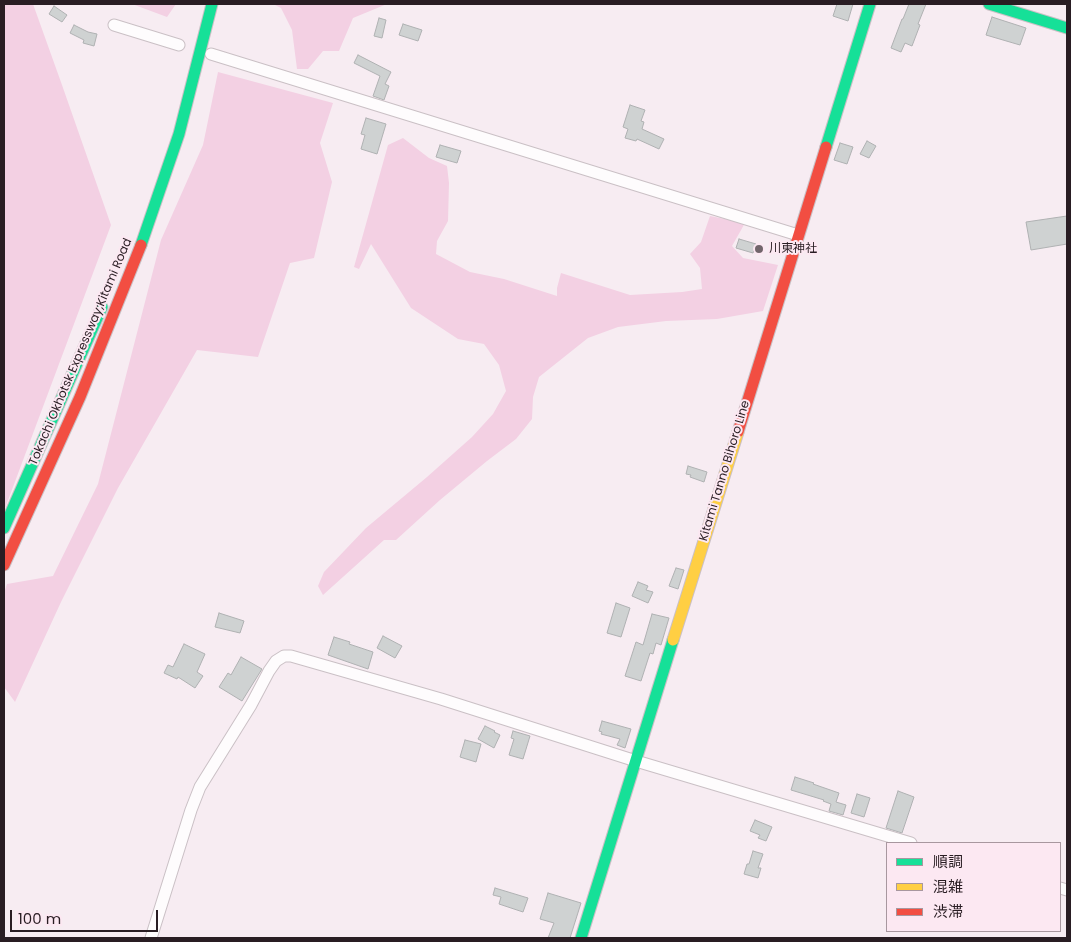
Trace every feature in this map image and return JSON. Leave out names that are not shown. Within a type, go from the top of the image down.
[{"type":"main road","name":"Tokachi Okhotsk Expressway;Kitami Road","points":[[173,114],[211,4]]},
{"type":"main road","name":"Tokachi Okhotsk Expressway;Kitami Road","points":[[4,565],[80,397],[144,237],[179,134],[211,4]]},
{"type":"main road","name":"Kitami Tanno Bihoro Line","points":[[581,938],[870,4]]},
{"type":"main road","points":[[988,4],[1067,28]]},
{"type":"main road","name":"Tokachi Okhotsk Expressway;Kitami Road","points":[[4,528],[108,293]]},
{"type":"street","points":[[114,25],[179,45]]},
{"type":"street","points":[[211,54],[798,235]]},
{"type":"street","points":[[151,938],[190,810],[200,786],[251,705],[269,671],[276,661],[284,656],[291,656],[431,696],[636,761],[908,842]]},
{"type":"shaded area","points":[[4,4],[33,4],[111,225],[4,511]]},
{"type":"shaded area","points":[[132,4],[176,4],[167,17]]},
{"type":"shaded area","points":[[273,4],[387,4],[353,18],[339,51],[323,51],[308,69],[297,69],[292,30],[281,8]]},
{"type":"shaded area","points":[[218,72],[333,103],[320,143],[332,182],[314,258],[290,263],[258,357],[197,350],[118,488],[61,602],[15,702],[4,687],[4,593],[7,584],[53,576],[98,484],[161,240],[203,145]]},
{"type":"shaded area","points":[[403,138],[429,158],[447,166],[449,183],[448,221],[437,241],[436,254],[470,272],[504,279],[557,296],[561,273],[630,295],[702,289],[700,268],[690,254],[701,242],[710,216],[745,223],[732,246],[743,258],[778,265],[763,311],[717,319],[666,321],[618,327],[588,338],[539,377],[533,397],[532,419],[516,439],[440,500],[396,540],[384,540],[323,595],[318,586],[324,572],[366,528],[472,437],[493,414],[506,391],[499,365],[484,344],[458,339],[411,308],[371,244],[359,269],[354,267],[388,145]]},
{"type":"building","points":[[837,4],[853,4],[848,21],[833,16]]},
{"type":"building","points":[[909,4],[926,4],[912,46],[905,43],[901,52],[891,48]]},
{"type":"building","points":[[54,6],[67,15],[62,22],[49,14]]},
{"type":"building","points":[[992,17],[1026,28],[1020,45],[986,35]]},
{"type":"building","points":[[379,18],[386,20],[382,38],[374,36]]},
{"type":"building","points":[[403,24],[422,30],[418,41],[399,35]]},
{"type":"building","points":[[74,25],[97,34],[94,46],[83,43],[84,40],[70,33]]},
{"type":"building","points":[[358,55],[391,72],[385,84],[389,86],[384,100],[373,96],[380,76],[354,63]]},
{"type":"building","points":[[630,105],[645,110],[641,121],[644,122],[642,129],[664,139],[659,149],[637,139],[636,141],[625,138],[628,129],[623,127]]},
{"type":"building","points":[[366,118],[386,124],[377,154],[361,149],[365,135],[361,134]]},
{"type":"building","points":[[867,141],[876,146],[869,158],[860,154]]},
{"type":"building","points":[[840,143],[853,147],[847,164],[834,160]]},
{"type":"building","points":[[440,145],[461,151],[457,163],[436,157]]},
{"type":"building","points":[[1067,216],[1067,244],[1031,250],[1026,222]]},
{"type":"building","points":[[739,239],[756,244],[753,253],[736,248]]},
{"type":"building","points":[[688,466],[707,472],[704,482],[686,474]]},
{"type":"building","points":[[676,568],[684,570],[678,589],[669,586]]},
{"type":"building","points":[[638,582],[648,586],[646,590],[653,592],[648,603],[632,596]]},
{"type":"building","points":[[616,603],[630,608],[621,637],[607,633]]},
{"type":"building","points":[[219,613],[244,621],[240,633],[215,627]]},
{"type":"building","points":[[652,614],[669,618],[661,645],[656,643],[653,654],[650,653],[641,681],[625,676],[636,642],[643,645]]},
{"type":"building","points":[[383,636],[402,646],[395,658],[377,648]]},
{"type":"building","points":[[334,637],[373,652],[368,669],[328,655]]},
{"type":"building","points":[[184,644],[205,654],[197,672],[203,676],[195,688],[178,677],[177,679],[164,673],[168,665],[173,667]]},
{"type":"building","points":[[241,657],[262,669],[242,701],[219,687],[228,673],[231,675]]},
{"type":"building","points":[[602,721],[631,729],[625,748],[617,745],[620,739],[601,734],[602,732],[599,731]]},
{"type":"building","points":[[485,726],[500,735],[494,748],[478,739]]},
{"type":"building","points":[[513,731],[530,736],[523,759],[509,755],[514,739],[511,738]]},
{"type":"building","points":[[465,740],[481,744],[476,762],[460,757]]},
{"type":"building","points":[[795,777],[839,793],[836,802],[846,805],[843,815],[829,811],[831,804],[824,800],[791,790]]},
{"type":"building","points":[[898,791],[914,797],[902,833],[886,828]]},
{"type":"building","points":[[857,794],[870,798],[864,817],[851,813]]},
{"type":"building","points":[[755,820],[772,827],[766,841],[758,838],[760,835],[750,831]]},
{"type":"building","points":[[753,851],[763,854],[758,868],[761,868],[758,878],[744,874]]},
{"type":"building","points":[[495,888],[528,898],[523,912],[499,904],[501,897],[493,895]]},
{"type":"building","points":[[548,893],[581,903],[570,938],[548,938],[554,923],[540,919]]},
{"type":"traffic: fast","points":[[141,245],[179,134],[212,4]]},
{"type":"traffic: fast","points":[[826,147],[870,4]]},
{"type":"traffic: fast","points":[[989,4],[1067,28]]},
{"type":"traffic: fast","points":[[4,528],[102,307]]},
{"type":"traffic: fast","points":[[581,938],[673,640]]},
{"type":"traffic: slow","points":[[673,640],[738,432]]},
{"type":"traffic: jam","points":[[738,432],[826,147]]},
{"type":"traffic: jam","points":[[4,565],[80,397],[141,245]]},
{"type":"place","name":"川東神社","points":[[759,249]]}]
